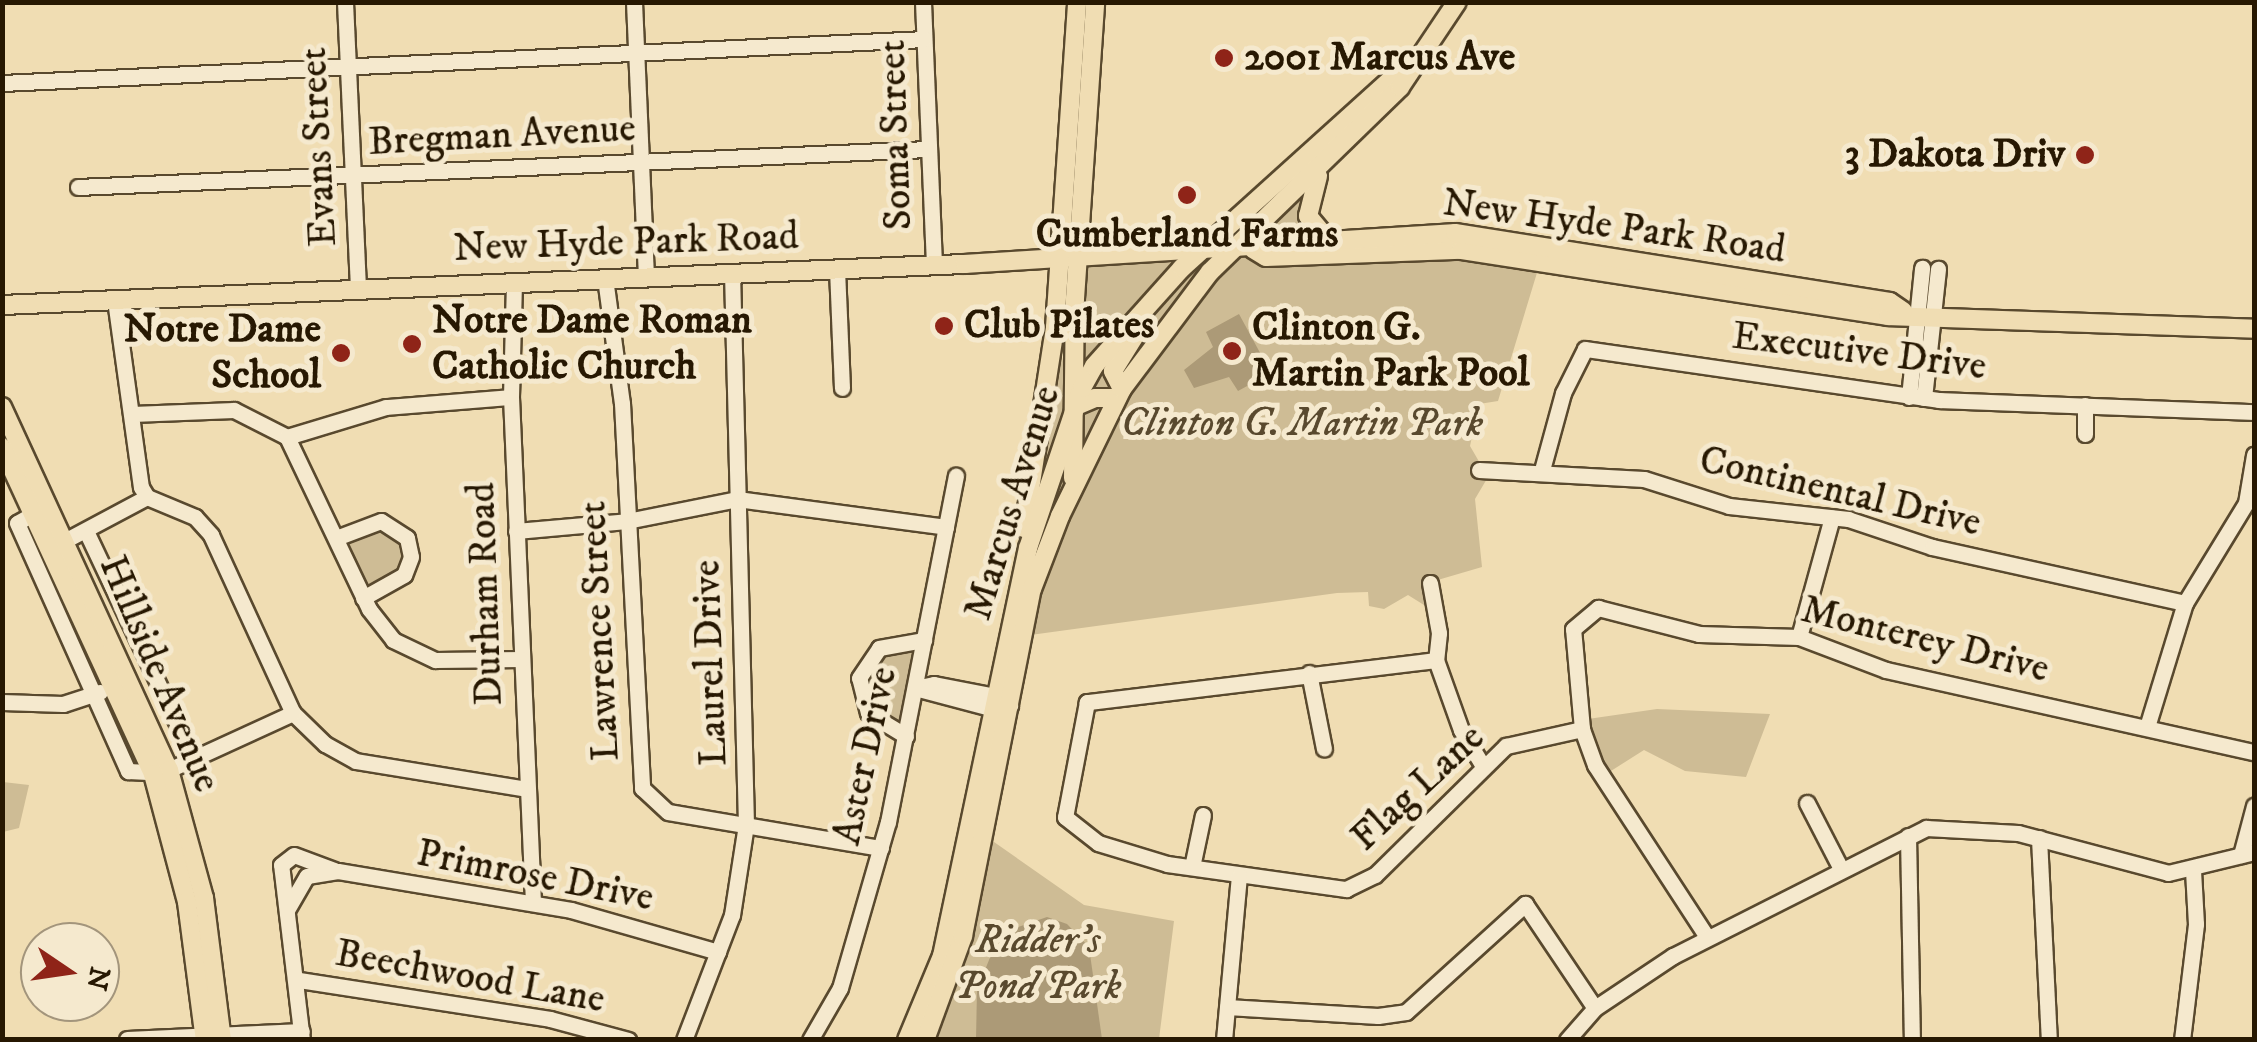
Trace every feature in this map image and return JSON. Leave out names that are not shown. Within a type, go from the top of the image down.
[{"type":"main road","points":[[1076,2],[1069,258],[1094,366],[1119,394]]},
{"type":"main road","points":[[1000,704],[1069,258],[1095,2]]},
{"type":"main road","name":"Marcus Avenue","points":[[907,1040],[942,956],[1000,704],[1032,589],[1072,488],[1119,394],[1174,313],[1245,249],[1400,88],[1457,2]]},
{"type":"main road","name":"Marcus Avenue","points":[[925,1040],[963,936],[1028,548],[1074,407],[1094,366],[1199,251],[1419,54]]},
{"type":"main road","points":[[1325,166],[1308,216],[1328,240]]},
{"type":"main road","points":[[1245,249],[1242,225],[1259,199]]},
{"type":"main road","name":"New Hyde Park Road","points":[[2,305],[934,265],[1245,249],[1266,242],[1478,235],[1890,302],[1918,313]]},
{"type":"main road","name":"New Hyde Park Road","points":[[1245,249],[1266,257],[1461,250],[1888,316],[1918,313],[2254,328]]},
{"type":"main road","points":[[1119,394],[1115,367],[1171,279]]},
{"type":"main road","points":[[1072,488],[1076,283]]},
{"type":"main road","points":[[1051,362],[1062,370],[1074,407]]},
{"type":"main road","points":[[1074,407],[1119,394]]},
{"type":"main road","name":"Hillside Avenue","points":[[2,407],[112,685],[161,773]]},
{"type":"main road","name":"Hillside Avenue","points":[[2,447],[33,514],[57,545],[161,773],[204,898],[213,1037]]},
{"type":"street","name":"Evans Street","points":[[345,2],[358,289]]},
{"type":"street","points":[[634,2],[646,276]]},
{"type":"street","name":"Soma Street","points":[[923,2],[934,265]]},
{"type":"street","points":[[2,83],[924,39]]},
{"type":"street","name":"Bregman Avenue","points":[[78,188],[929,149]]},
{"type":"street","points":[[836,269],[842,388]]},
{"type":"street","points":[[1916,397],[1918,313],[1930,269]]},
{"type":"street","name":"Laurel Drive","points":[[684,1040],[739,887],[746,825],[732,273]]},
{"type":"street","name":"Lawrence Street","points":[[605,278],[622,403],[642,788],[668,812],[881,848]]},
{"type":"street","name":"Durham Road","points":[[514,282],[511,398],[533,903]]},
{"type":"street","points":[[116,300],[147,497]]},
{"type":"street","name":"Executive Drive","points":[[1542,470],[1563,393],[1585,349],[1916,397],[2254,412]]},
{"type":"street","points":[[287,437],[386,407],[511,398]]},
{"type":"street","points":[[2085,434],[2086,405]]},
{"type":"street","points":[[132,414],[234,410],[287,437],[382,630],[424,658],[522,659]]},
{"type":"street","points":[[2147,727],[2185,602],[2246,502],[2254,455]]},
{"type":"street","name":"Continental Drive","points":[[1479,470],[1542,470],[1644,479],[1730,506],[1832,517],[1932,547],[2185,602]]},
{"type":"street","name":"Aster Drive","points":[[810,1040],[840,988],[881,848],[956,476]]},
{"type":"street","points":[[57,545],[147,497]]},
{"type":"street","points":[[147,497],[195,518],[211,535],[293,713],[325,744],[356,761],[527,789]]},
{"type":"street","points":[[516,531],[627,521],[737,499],[946,527]]},
{"type":"street","points":[[33,514],[17,523],[128,772],[161,773],[293,713]]},
{"type":"street","points":[[1799,637],[1832,517]]},
{"type":"street","points":[[336,538],[381,521],[406,538],[411,557],[404,575],[363,598]]},
{"type":"street","points":[[86,531],[194,759]]},
{"type":"street","points":[[1430,583],[1439,633],[1436,660],[1461,730],[1483,766]]},
{"type":"street","name":"Monterey Drive","points":[[1708,937],[1595,764],[1582,729],[1570,614],[1612,608],[1699,634],[1799,637],[1917,678],[2254,752]]},
{"type":"street","points":[[906,736],[868,713],[859,678],[879,648],[924,640]]},
{"type":"street","points":[[1324,749],[1308,673],[1436,660]]},
{"type":"street","name":"Flag Lane","points":[[1308,673],[1087,702],[1065,810],[1069,826],[1129,854],[1192,868],[1328,890],[1360,885],[1513,742],[1582,729]]},
{"type":"street","points":[[915,688],[934,684],[1000,704]]},
{"type":"street","points":[[2,702],[62,704],[112,685]]},
{"type":"street","points":[[1807,803],[1841,869]]},
{"type":"street","points":[[1567,1040],[1595,1008],[1708,937],[1908,836],[1942,825],[2039,838],[2156,871],[2194,871],[2248,854],[2254,806]]},
{"type":"street","points":[[1192,868],[1203,815]]},
{"type":"street","points":[[1908,836],[1912,1040]]},
{"type":"street","points":[[2039,838],[2048,1040]]},
{"type":"street","name":"Primrose Drive","points":[[302,1035],[299,980],[280,870],[286,858],[636,925],[718,952]]},
{"type":"street","points":[[287,910],[307,876],[338,871]]},
{"type":"street","points":[[2182,1040],[2196,924],[2194,871]]},
{"type":"street","points":[[1224,1040],[1240,876]]},
{"type":"street","points":[[1227,1007],[1378,1016],[1406,1012],[1525,904],[1595,1008]]},
{"type":"street","name":"Beechwood Lane","points":[[299,980],[550,1019],[628,1040]]},
{"type":"street","points":[[126,1036],[302,1035]]},
{"type":"green space","name":"Clinton G. Martin Park","points":[[1301,176],[1314,184],[1318,233],[1543,253],[1498,401],[1479,404],[1470,446],[1488,477],[1475,499],[1482,567],[1424,584],[1424,605],[1408,595],[1384,609],[1369,606],[1368,592],[1337,593],[1023,636],[1055,327],[1072,401],[1078,257],[1199,251],[1271,189]]},
{"type":"green space","points":[[370,522],[401,529],[407,570],[363,598],[336,538]]},
{"type":"green space","points":[[924,640],[906,736],[860,697],[879,648]]},
{"type":"green space","points":[[1657,709],[1770,714],[1746,777],[1685,771],[1644,750],[1603,776],[1581,720]]},
{"type":"green space","points":[[3,782],[29,785],[19,828],[3,832]]},
{"type":"green space","name":"Ridder's Pond Park","points":[[984,835],[1084,905],[1174,921],[1159,1039],[925,1040]]},
{"type":"shaded area","name":"Clinton G. Martin Park Pool","points":[[1239,314],[1271,373],[1238,391],[1229,377],[1194,388],[1184,370],[1213,347],[1206,332]]},
{"type":"shaded area","points":[[1047,917],[1067,924],[1089,947],[1102,1039],[976,1039],[977,990],[991,955],[1007,931]]},
{"type":"place","name":"2001 Marcus Ave","points":[[1224,58]]},
{"type":"place","name":"3 Dakota Driv","points":[[2085,155]]},
{"type":"place","name":"Cumberland Farms","points":[[1187,195]]},
{"type":"place","name":"Club Pilates","points":[[944,326]]},
{"type":"place","name":"Notre Dame Roman Catholic Church","points":[[412,344]]},
{"type":"place","name":"Clinton G. Martin Park Pool","points":[[1232,351]]},
{"type":"place","name":"Notre Dame School","points":[[341,353]]}]
